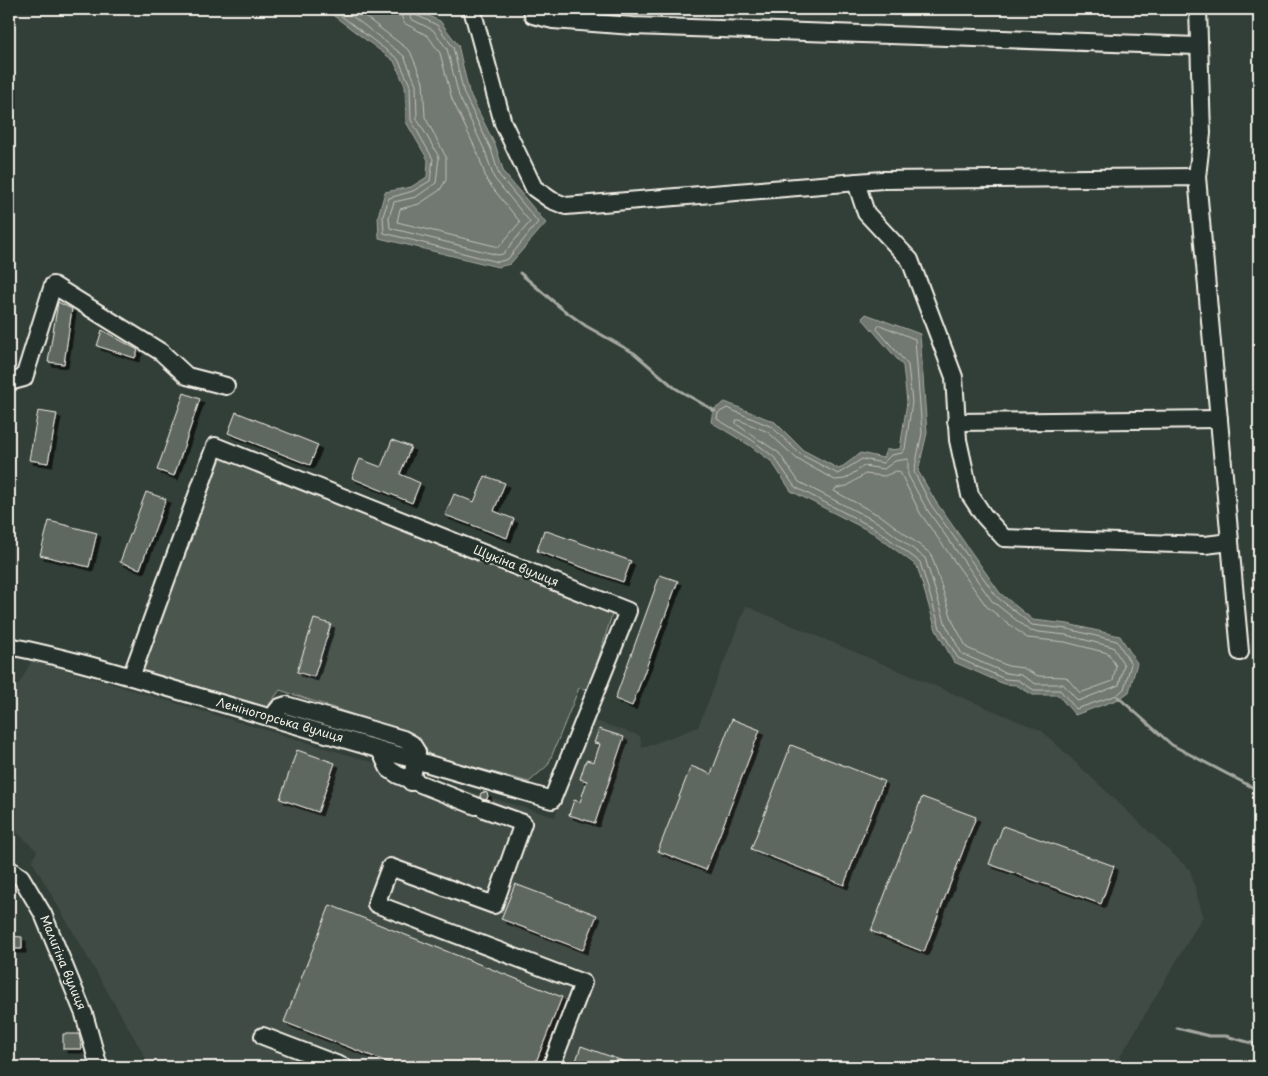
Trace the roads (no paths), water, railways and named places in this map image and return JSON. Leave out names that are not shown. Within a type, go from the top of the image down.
[{"type":"street","points":[[472,9],[503,123],[534,188],[551,200],[566,206],[910,179],[1197,177]]},
{"type":"street","points":[[532,9],[533,15],[553,20],[633,26],[1197,46]]},
{"type":"street","points":[[1198,9],[1197,46],[1202,133],[1197,177],[1240,652]]},
{"type":"street","points":[[856,182],[866,213],[910,260],[954,377],[958,440],[970,495],[984,516],[1004,538],[1205,544],[1230,542]]},
{"type":"street","points":[[9,382],[24,378],[53,285],[161,352],[187,376],[226,386]]},
{"type":"street","points":[[956,422],[1219,419]]},
{"type":"street","name":"Щукіна вулиця","points":[[131,677],[215,446],[628,611],[552,800]]},
{"type":"street","name":"Леніногорська вулиця","points":[[9,646],[75,661],[552,800]]},
{"type":"street","points":[[272,717],[280,707],[286,705],[403,739],[412,744],[417,752],[417,760],[410,782]]},
{"type":"street","points":[[380,750],[389,769],[410,782],[523,823],[494,905],[390,867],[376,904],[584,983],[551,1067]]},
{"type":"street","name":"Малигіна вулиця","points":[[9,869],[21,877],[43,914],[84,1014],[100,1067]]},
{"type":"street","points":[[263,1036],[344,1067]]},
{"type":"water","points":[[321,9],[413,9],[440,21],[458,45],[469,92],[496,147],[504,173],[546,223],[510,264],[498,267],[379,238],[378,216],[385,192],[411,187],[427,177],[428,160],[406,122],[405,86],[394,61],[330,13]]},
{"type":"water","points":[[866,314],[920,334],[927,433],[918,471],[936,502],[1000,593],[1033,620],[1068,624],[1120,636],[1137,663],[1129,692],[1119,699],[1075,715],[1058,695],[1033,695],[1016,685],[1004,684],[954,662],[936,630],[917,566],[873,533],[791,491],[772,462],[749,445],[711,422],[713,410],[725,402],[775,422],[803,450],[839,469],[861,453],[883,458],[886,450],[900,449],[907,402],[903,366],[862,318]]},
{"type":"waterway","points":[[520,273],[561,308],[586,326],[634,353],[675,388],[715,411]]},
{"type":"waterway","points":[[1118,697],[1172,745],[1254,788],[1259,797]]},
{"type":"waterway","points":[[1177,1028],[1209,1036],[1226,1036],[1255,1044],[1259,1043]]}]
